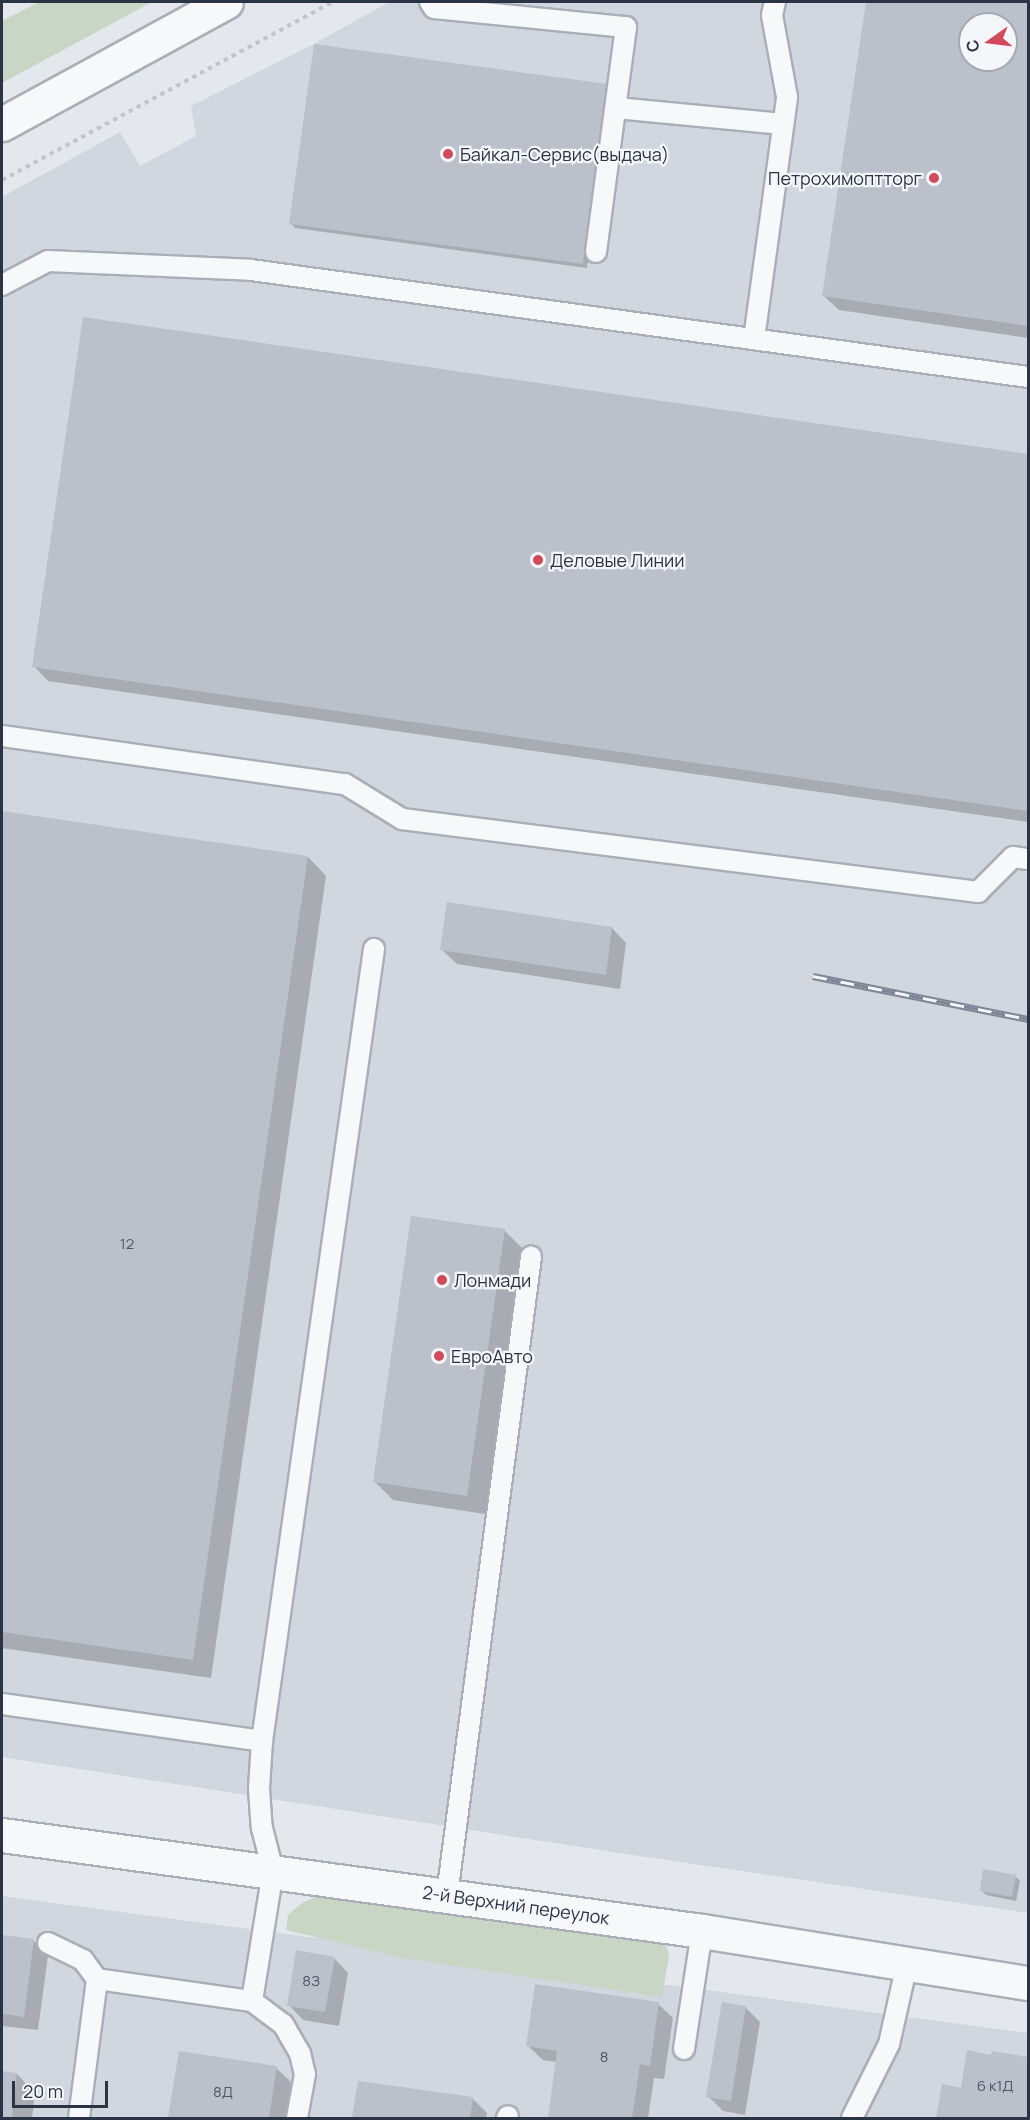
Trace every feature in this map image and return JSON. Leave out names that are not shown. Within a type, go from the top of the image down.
[{"type":"street","points":[[2,124],[226,2]]},
{"type":"street","name":"2-й Верхний переулок","points":[[2,1835],[702,1930],[1029,1983]]},
{"type":"lane","points":[[430,2],[434,8],[626,27],[596,252]]},
{"type":"lane","points":[[754,339],[787,97],[772,15],[775,2]]},
{"type":"lane","points":[[616,108],[783,124]]},
{"type":"lane","points":[[2,285],[48,261],[251,270],[1029,377]]},
{"type":"lane","points":[[2,736],[345,784],[402,819],[978,892],[1013,857],[1029,859]]},
{"type":"lane","points":[[252,2001],[273,1871],[262,1828],[260,1789],[262,1741],[374,949]]},
{"type":"lane","points":[[447,1895],[531,1257]]},
{"type":"lane","points":[[2,1704],[262,1741]]},
{"type":"lane","points":[[684,2049],[702,1930]]},
{"type":"lane","points":[[48,1943],[83,1960],[98,1979],[252,2001],[283,2024],[300,2053],[304,2074],[297,2118]]},
{"type":"lane","points":[[852,2118],[889,2044],[907,1964]]},
{"type":"lane","points":[[79,2118],[98,1979]]},
{"type":"path","points":[[2,180],[332,2]]},
{"type":"shaded area","points":[[389,2],[1028,2],[1028,1913],[639,1856],[2,1757],[2,197],[120,132],[140,166],[196,136],[191,106],[314,44]]},
{"type":"shaded area","points":[[2,1896],[1028,2033],[1028,2118],[2,2118]]},
{"type":"green space","points":[[39,2],[152,2],[2,83],[2,21]]},
{"type":"green space","points":[[322,1894],[659,1938],[666,1945],[669,1956],[662,1997],[402,1958],[286,1930],[288,1915],[302,1903]]},
{"type":"building","name":"Петрохимоптторг","points":[[866,2],[1028,2],[1028,326],[822,296]]},
{"type":"building","name":"Байкал-Сервис(выдача)","points":[[314,44],[607,84],[583,264],[289,224]]},
{"type":"building","name":"Деловые Линии","points":[[83,317],[1028,454],[1028,811],[32,667]]},
{"type":"building","points":[[2,811],[308,856],[193,1660],[2,1632]]},
{"type":"building","points":[[447,902],[612,927],[606,975],[440,950]]},
{"type":"building","name":"ЕвроАвто","points":[[411,1216],[505,1229],[467,1496],[373,1482]]},
{"type":"building","points":[[983,1869],[1016,1875],[1012,1897],[980,1891]]},
{"type":"building","points":[[2,1935],[34,1939],[24,2017],[2,2014]]},
{"type":"building","points":[[296,1950],[335,1957],[325,2012],[287,2006]]},
{"type":"building","points":[[535,1984],[659,2002],[650,2066],[640,2064],[632,2118],[548,2118],[557,2051],[526,2046]]},
{"type":"building","points":[[722,2002],[746,2006],[731,2101],[706,2097]]},
{"type":"building","points":[[967,2050],[991,2055],[992,2051],[1028,2057],[1028,2118],[936,2118],[942,2084],[961,2088]]},
{"type":"building","points":[[179,2051],[277,2066],[269,2118],[168,2118]]},
{"type":"building","points":[[2,2071],[17,2073],[12,2118],[2,2118]]},
{"type":"building","points":[[358,2081],[473,2097],[470,2118],[352,2118]]},
{"type":"railway","points":[[813,976],[1028,1019]]},
{"type":"place","name":"Байкал-Сервис(выдача)","points":[[448,154]]},
{"type":"place","name":"Петрохимоптторг","points":[[934,178]]},
{"type":"place","name":"Деловые Линии","points":[[538,560]]},
{"type":"place","name":"Лонмади","points":[[442,1280]]},
{"type":"place","name":"ЕвроАвто","points":[[439,1356]]}]
